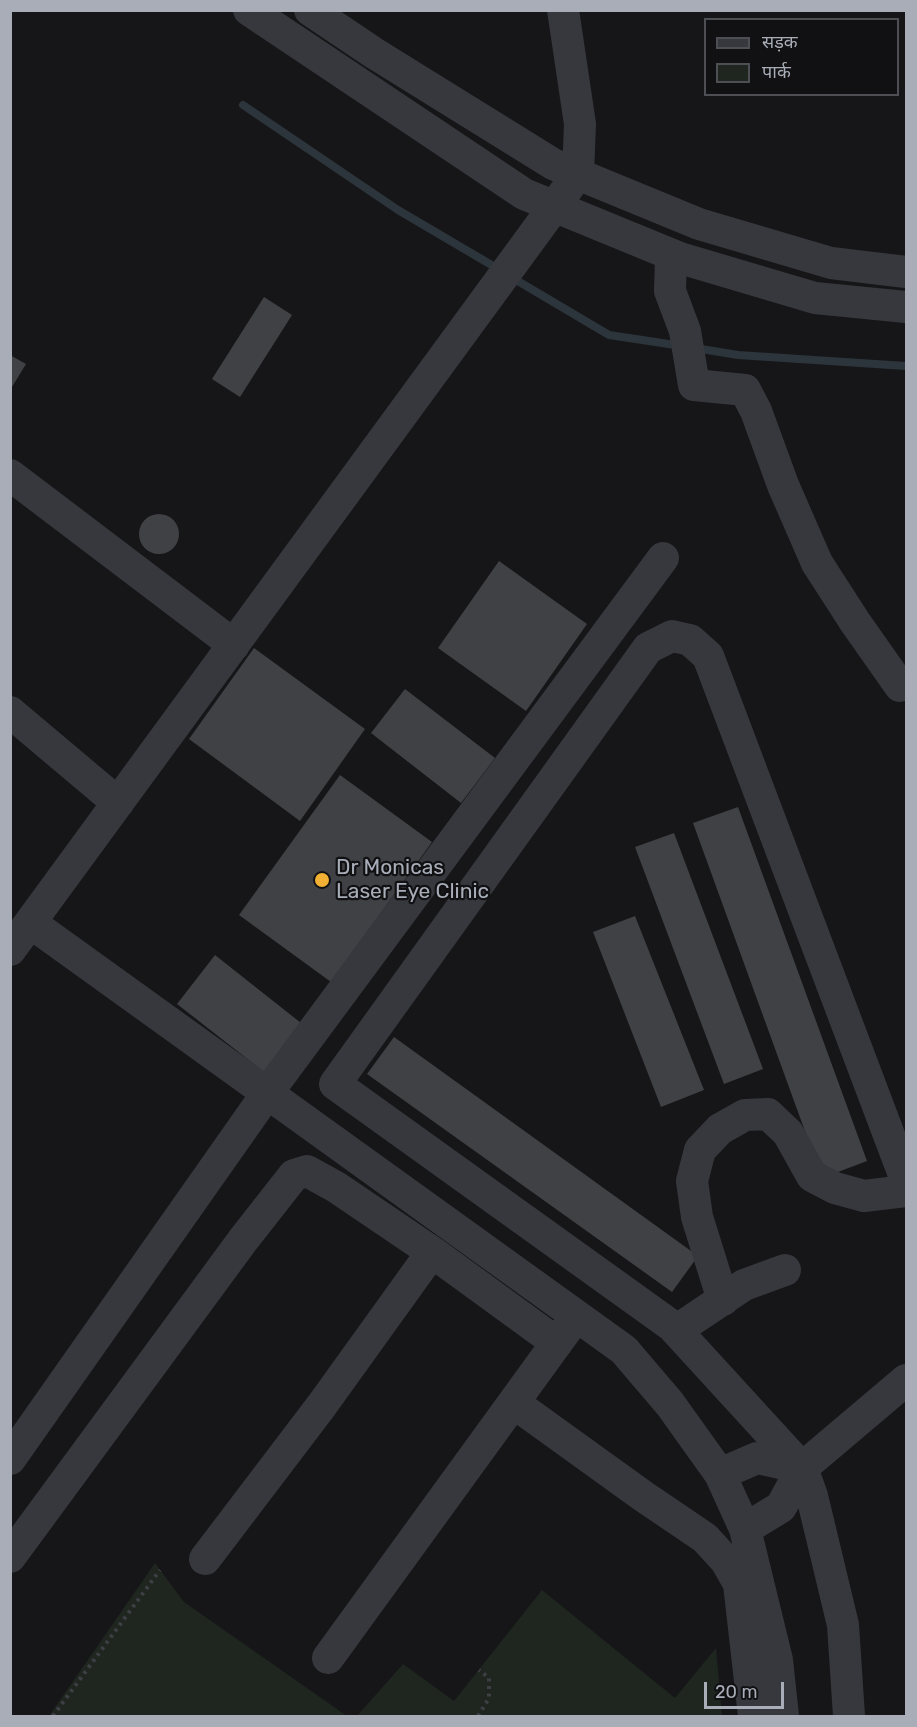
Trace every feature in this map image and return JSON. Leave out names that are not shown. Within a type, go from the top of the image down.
[{"type":"street","points":[[249,10],[524,194],[671,255],[816,298],[906,307]]},
{"type":"street","points":[[10,950],[578,174],[580,123],[563,10]]},
{"type":"street","points":[[324,14],[374,53],[553,164],[699,224],[831,263],[906,272]]},
{"type":"street","points":[[671,255],[670,291],[685,331],[694,385],[745,390],[756,411],[783,485],[817,563],[904,692]]},
{"type":"street","points":[[10,475],[234,645]]},
{"type":"street","points":[[10,1459],[268,1092],[663,558]]},
{"type":"street","points":[[849,1716],[843,1625],[812,1496],[802,1468],[677,1330],[335,1084],[648,648],[672,636],[690,640],[708,656],[906,1180]]},
{"type":"street","points":[[10,712],[118,803]]},
{"type":"street","points":[[31,923],[624,1350],[670,1404],[720,1474],[745,1529],[777,1660],[783,1716]]},
{"type":"street","points":[[723,1300],[697,1217],[692,1181],[700,1150],[720,1129],[745,1115],[768,1114],[788,1133],[812,1176],[835,1188],[864,1196],[906,1191]]},
{"type":"street","points":[[10,1557],[243,1240],[294,1175],[308,1172],[336,1187],[432,1252],[557,1343]]},
{"type":"street","points":[[205,1559],[322,1405],[432,1252]]},
{"type":"street","points":[[677,1330],[744,1285],[785,1270]]},
{"type":"street","points":[[328,1658],[577,1316]]},
{"type":"street","points":[[745,1529],[781,1507],[802,1468],[906,1380]]},
{"type":"street","points":[[514,1403],[705,1538],[726,1561],[739,1584],[754,1716]]},
{"type":"street","points":[[720,1474],[757,1458],[802,1468]]},
{"type":"path","points":[[53,1716],[160,1570]]},
{"type":"path","points":[[478,1716],[489,1698],[489,1678],[479,1670]]},
{"type":"green space","points":[[155,1563],[184,1602],[347,1716],[49,1716]]},
{"type":"green space","points":[[542,1590],[675,1698],[716,1648],[722,1716],[357,1716],[403,1664],[454,1701]]},
{"type":"building","points":[[264,297],[292,315],[240,397],[212,379]]},
{"type":"building","points":[[10,355],[26,364],[12,387],[10,386]]},
{"type":"building","points":[[159,514],[167,515],[173,520],[178,526],[178,542],[173,548],[167,553],[159,554],[151,553],[145,548],[140,542],[139,534],[140,526],[145,520],[151,515]]},
{"type":"building","points":[[499,561],[587,624],[526,711],[438,648]]},
{"type":"building","points":[[254,648],[365,729],[300,821],[189,739]]},
{"type":"building","points":[[405,689],[495,758],[461,803],[371,733]]},
{"type":"building","points":[[340,775],[432,842],[331,982],[239,915]]},
{"type":"building","points":[[738,807],[867,1161],[822,1178],[693,823]]},
{"type":"building","points":[[674,833],[763,1069],[724,1084],[635,847]]},
{"type":"building","points":[[635,916],[704,1090],[661,1107],[593,932]]},
{"type":"building","points":[[215,955],[301,1023],[264,1072],[177,1004]]},
{"type":"building","points":[[394,1037],[698,1256],[672,1292],[367,1074]]},
{"type":"waterway","points":[[243,105],[398,210],[500,270]]},
{"type":"waterway","points":[[511,277],[609,335],[682,346]]},
{"type":"waterway","points":[[695,348],[738,355],[906,366]]},
{"type":"place","name":"Dr Monicas Laser Eye Clinic","points":[[322,880]]}]
